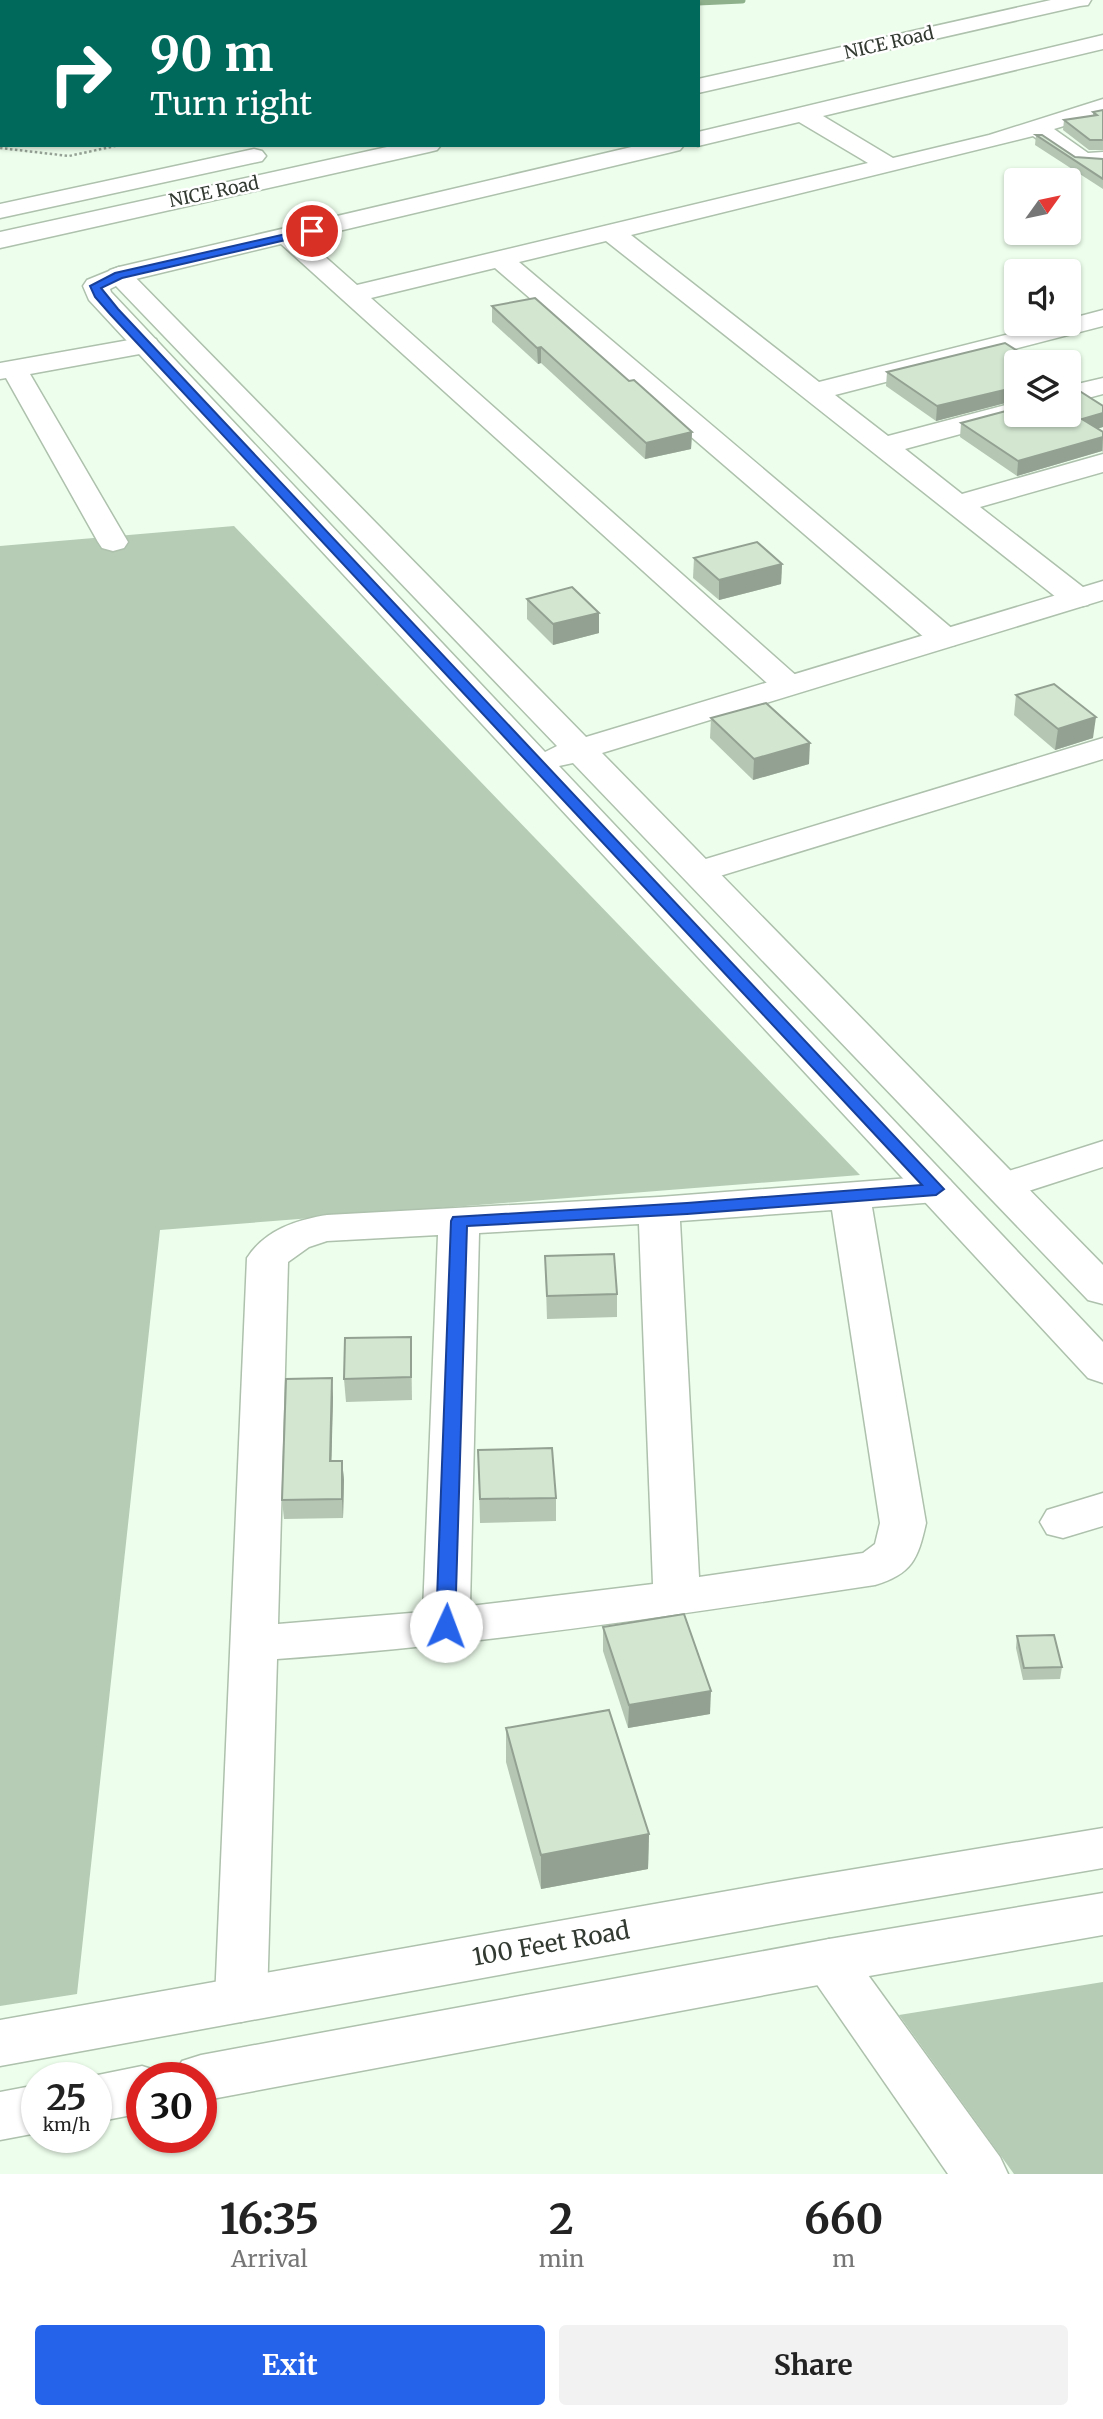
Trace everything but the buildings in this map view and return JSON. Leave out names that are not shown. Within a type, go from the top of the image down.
[{"type":"main road","name":"NICE Road","points":[[700,86],[1080,0]]},
{"type":"main road","points":[[700,139],[1103,42]]},
{"type":"main road","points":[[354,294],[996,140],[1103,106]]},
{"type":"main road","points":[[804,115],[890,166]]},
{"type":"main road","points":[[1035,127],[1083,160],[1103,159]]},
{"type":"main road","name":"NICE Road","points":[[0,240],[420,147]]},
{"type":"main road","points":[[664,147],[119,275],[96,286],[98,294],[1103,1368]]},
{"type":"main road","name":"NICE Road","points":[[0,211],[279,151]]},
{"type":"main road","points":[[612,233],[958,504],[1090,594]]},
{"type":"main road","points":[[288,237],[788,685]]},
{"type":"main road","points":[[500,260],[944,638]]},
{"type":"main road","points":[[119,275],[1103,1290]]},
{"type":"main road","points":[[814,392],[1103,318]]},
{"type":"main road","points":[[113,542],[7,370],[146,345]]},
{"type":"main road","points":[[1081,392],[1103,386]]},
{"type":"main road","points":[[883,446],[1004,413]]},
{"type":"main road","points":[[958,504],[1103,463]]},
{"type":"main road","points":[[536,764],[1090,594]]},
{"type":"main road","points":[[698,872],[1103,748]]},
{"type":"main road","points":[[1004,1186],[1103,1154]]},
{"type":"main road","points":[[241,2000],[268,1258],[290,1238],[327,1228],[850,1198],[936,1189]]},
{"type":"main road","points":[[255,1643],[399,1633],[677,1598],[875,1568],[896,1553],[902,1522],[850,1198]]},
{"type":"main road","points":[[659,1210],[677,1598]]},
{"type":"main road","points":[[446,1626],[459,1221]]},
{"type":"main road","name":"100 Feet Road","points":[[0,2043],[796,1900],[1103,1848]]},
{"type":"main road","points":[[217,2075],[829,1961],[1103,1914]]},
{"type":"main road","points":[[829,1961],[980,2174]]},
{"type":"main road","points":[[0,2116],[21,2112]]},
{"type":"path","points":[[0,148],[69,156],[111,147]]},
{"type":"shaded area","points":[[234,526],[860,1175],[160,1230],[77,1994],[0,2006],[0,546]]},
{"type":"shaded area","points":[[1103,1982],[1103,2174],[1014,2174],[899,2015]]},
{"type":"waterway","points":[[700,2],[742,0]]},
{"type":"route","points":[[312,231],[119,275],[96,286],[98,294],[936,1189],[687,1209],[459,1221],[446,1626]]}]
